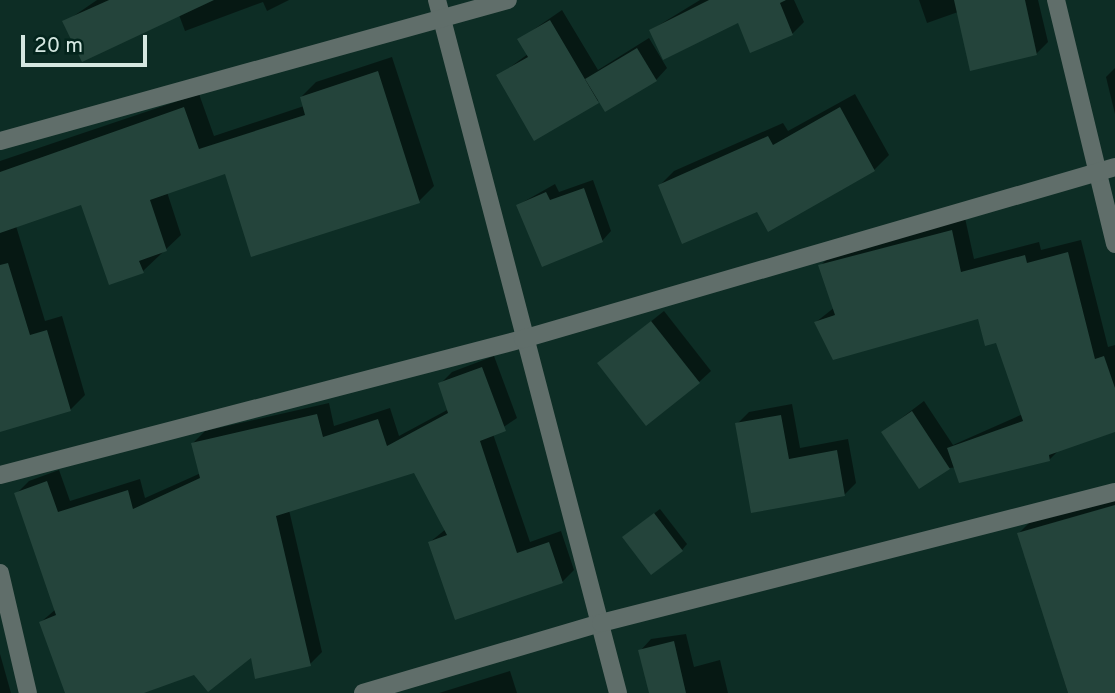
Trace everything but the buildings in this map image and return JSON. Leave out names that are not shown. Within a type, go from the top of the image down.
[{"type":"street","points":[[437,0],[523,339],[618,693]]},
{"type":"street","points":[[0,141],[508,0]]},
{"type":"street","points":[[1056,0],[1106,169],[1115,244]]},
{"type":"street","points":[[0,475],[523,339],[1106,169]]},
{"type":"street","points":[[363,693],[601,623],[1115,492]]},
{"type":"street","points":[[0,573],[29,693]]}]
